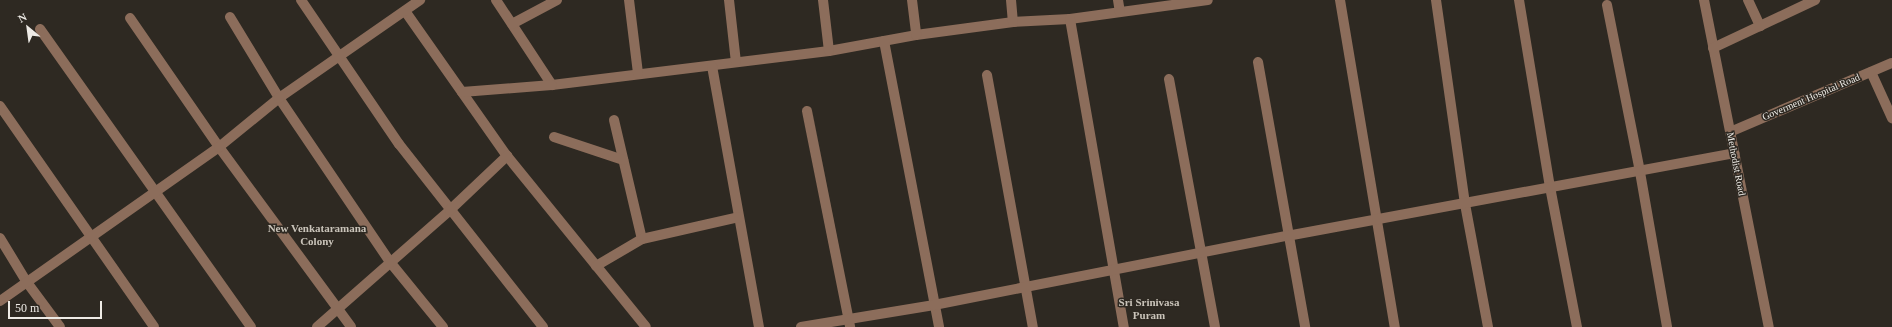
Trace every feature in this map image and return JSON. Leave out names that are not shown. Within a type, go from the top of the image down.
[{"type":"street","points":[[301,0],[339,56],[450,210],[543,327]]},
{"type":"street","points":[[0,301],[26,281],[90,239],[219,147],[279,98],[420,0]]},
{"type":"street","points":[[496,0],[552,85]]},
{"type":"street","points":[[512,24],[557,0]]},
{"type":"street","points":[[629,0],[638,73]]},
{"type":"street","points":[[729,0],[736,62]]},
{"type":"street","points":[[822,0],[829,51]]},
{"type":"street","points":[[912,0],[916,36]]},
{"type":"street","points":[[1010,0],[1013,22]]},
{"type":"street","points":[[1118,0],[1120,12]]},
{"type":"street","points":[[462,92],[552,85],[638,73],[712,66],[829,51],[884,41],[1013,22],[1070,19],[1204,0]]},
{"type":"street","points":[[1340,0],[1395,327]]},
{"type":"street","points":[[1436,0],[1464,204],[1488,327]]},
{"type":"street","points":[[1519,0],[1550,186],[1577,327]]},
{"type":"street","name":"Methodist Road","points":[[1704,0],[1769,327]]},
{"type":"street","points":[[1748,0],[1760,26]]},
{"type":"street","points":[[1713,48],[1815,0]]},
{"type":"street","points":[[1607,5],[1640,172],[1668,327]]},
{"type":"street","points":[[406,11],[507,156],[646,327]]},
{"type":"street","points":[[130,18],[219,147],[351,327]]},
{"type":"street","points":[[230,18],[279,98],[390,262],[444,327]]},
{"type":"street","points":[[1070,19],[1124,327]]},
{"type":"street","points":[[40,30],[154,193],[251,327]]},
{"type":"street","points":[[884,41],[939,327]]},
{"type":"street","points":[[1258,62],[1287,236],[1305,327]]},
{"type":"street","name":"Goverment Hospital Road","points":[[1730,132],[1892,63]]},
{"type":"street","points":[[712,66],[759,327]]},
{"type":"street","points":[[1871,72],[1892,118]]},
{"type":"street","points":[[987,75],[1033,327]]},
{"type":"street","points":[[1169,79],[1215,327]]},
{"type":"street","points":[[0,106],[90,239],[154,327]]},
{"type":"street","points":[[807,111],[849,322]]},
{"type":"street","points":[[614,120],[642,239]]},
{"type":"street","points":[[554,137],[623,160]]},
{"type":"street","points":[[801,327],[849,322],[1287,236],[1464,204],[1550,186],[1640,172],[1734,153]]},
{"type":"street","points":[[317,327],[450,210],[507,156]]},
{"type":"street","points":[[596,266],[642,239],[739,217]]},
{"type":"street","points":[[0,238],[26,281],[60,327]]},
{"type":"district","name":"New Venkataramana Colony","points":[[317,235]]},
{"type":"district","name":"Sri Srinivasa Puram","points":[[1149,309]]}]
